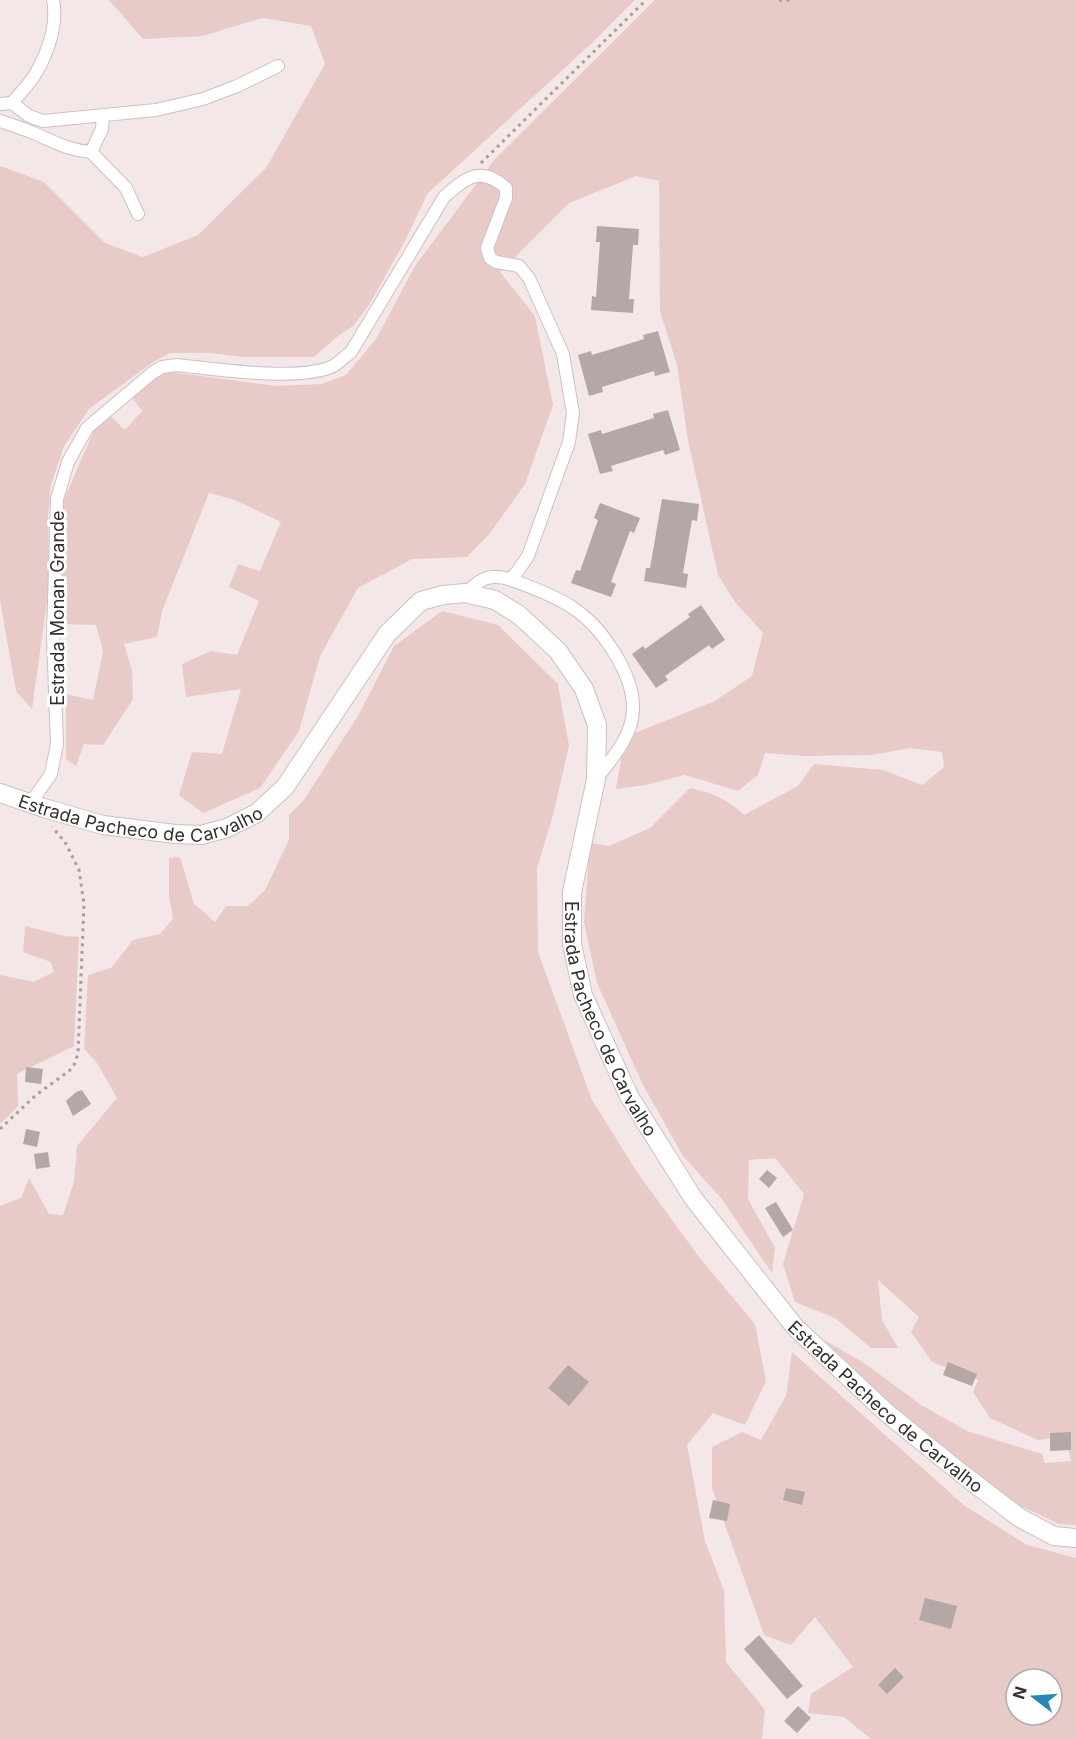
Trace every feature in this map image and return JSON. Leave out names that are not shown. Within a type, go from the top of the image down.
[{"type":"main road","name":"Estrada Pacheco de Carvalho","points":[[0,793],[103,825],[201,835],[227,828],[256,813],[285,788],[387,634],[421,601],[443,595],[465,593],[495,600],[519,615],[558,651],[584,688],[597,725],[596,779],[572,892],[572,944],[583,995],[629,1096],[693,1198],[795,1327],[888,1414],[1020,1518],[1054,1536],[1076,1538]]},
{"type":"street","points":[[53,0],[55,9],[50,44],[36,75],[6,103],[43,121],[156,110],[203,99],[278,66]]},
{"type":"street","points":[[91,152],[102,129],[103,115]]},
{"type":"street","points":[[22,129],[29,116]]},
{"type":"street","points":[[0,121],[73,150],[91,152],[126,188],[138,214]]},
{"type":"street","points":[[464,179],[482,176],[498,181],[506,188],[506,198],[487,248],[490,258],[496,262],[519,266],[529,278],[562,354],[573,413],[569,442],[528,556],[518,572],[510,579]]},
{"type":"street","name":"Estrada Monan Grande","points":[[30,804],[51,774],[57,744],[53,636],[57,499],[68,462],[87,428],[162,367],[177,365],[290,374],[313,373],[333,366],[351,352],[444,197],[464,179]]},
{"type":"street","points":[[465,593],[483,579],[499,577],[510,579],[546,593],[574,608],[598,630],[619,662],[630,688],[633,708],[629,730],[614,757],[596,779]]},
{"type":"path","points":[[464,179],[646,0]]},
{"type":"path","points":[[778,0],[791,0]]},
{"type":"path","points":[[0,1129],[36,1095],[69,1071],[78,1053],[84,904],[79,870],[65,842],[30,804]]},
{"type":"shaded area","points":[[109,0],[635,0],[592,43],[427,194],[406,239],[369,305],[353,326],[314,357],[245,357],[208,353],[170,353],[150,364],[89,409],[64,446],[51,485],[48,515],[49,586],[32,709],[16,691],[0,600],[0,166],[44,182],[105,243],[143,257],[198,235],[266,168],[325,64],[311,26],[262,18],[203,36],[143,39]]},
{"type":"shaded area","points":[[655,0],[1076,0],[1076,1525],[1059,1524],[995,1494],[913,1425],[823,1339],[867,1365],[921,1405],[967,1431],[1042,1454],[1045,1463],[1071,1461],[1065,1436],[1038,1440],[990,1418],[973,1392],[978,1380],[932,1362],[911,1332],[919,1317],[878,1280],[882,1320],[898,1348],[871,1348],[835,1318],[795,1302],[783,1264],[804,1194],[775,1158],[749,1160],[748,1199],[775,1248],[772,1273],[721,1198],[683,1156],[643,1085],[597,983],[584,922],[590,843],[609,846],[650,828],[690,788],[719,797],[744,815],[798,786],[814,764],[883,770],[922,785],[944,767],[942,752],[910,748],[873,755],[804,756],[765,753],[758,775],[738,791],[685,775],[646,785],[616,789],[625,737],[715,701],[752,676],[763,633],[735,602],[718,575],[688,440],[677,365],[660,311],[659,181],[636,176],[569,203],[500,272],[535,316],[553,405],[525,484],[491,532],[467,557],[412,559],[358,588],[320,656],[299,731],[260,788],[203,813],[179,795],[192,752],[222,754],[241,689],[186,697],[182,664],[211,651],[237,655],[259,601],[229,587],[238,564],[260,571],[281,522],[235,500],[209,493],[162,611],[157,637],[124,644],[132,671],[133,699],[103,745],[84,744],[76,766],[66,759],[66,694],[93,700],[103,651],[96,625],[62,624],[63,502],[94,430],[111,417],[125,430],[142,411],[132,397],[162,371],[276,386],[322,384],[346,375],[376,339],[415,266],[495,159]]},
{"type":"shaded area","points":[[442,611],[498,625],[558,684],[569,746],[553,815],[537,868],[538,952],[592,1100],[637,1172],[699,1257],[755,1324],[766,1381],[745,1425],[713,1413],[687,1445],[705,1541],[724,1591],[726,1662],[765,1710],[762,1739],[0,1739],[0,1206],[21,1198],[29,1178],[49,1214],[63,1215],[74,1182],[77,1146],[117,1098],[97,1063],[84,1049],[88,975],[111,968],[133,940],[160,934],[173,919],[169,896],[169,858],[180,857],[194,904],[215,922],[226,906],[248,906],[265,890],[289,840],[289,815],[303,801],[358,716],[394,646]]},
{"type":"shaded area","points":[[25,926],[65,936],[79,937],[74,1046],[17,1074],[18,1106],[0,1124],[0,975],[33,982],[54,972],[51,962],[23,952]]},
{"type":"shaded area","points":[[792,1352],[965,1506],[1027,1545],[1076,1558],[1076,1739],[871,1739],[844,1717],[808,1713],[811,1694],[853,1667],[815,1617],[791,1645],[764,1635],[712,1488],[712,1447],[742,1432],[761,1440],[786,1396]]},
{"type":"building","points":[[597,226],[639,229],[638,245],[633,245],[629,299],[634,299],[633,313],[591,310],[592,296],[596,297],[600,242],[596,242]]},
{"type":"building","points":[[658,331],[670,372],[655,376],[654,371],[602,387],[603,392],[589,396],[578,355],[591,351],[592,355],[644,339],[643,335]]},
{"type":"building","points":[[668,410],[680,450],[665,455],[663,450],[611,466],[613,471],[600,474],[588,434],[601,430],[602,434],[654,418],[653,414]]},
{"type":"building","points":[[662,499],[699,504],[697,521],[692,520],[683,573],[688,574],[686,588],[644,581],[646,568],[650,568]]},
{"type":"building","points":[[600,503],[640,518],[634,533],[630,531],[611,582],[616,584],[611,597],[571,583],[576,570],[580,571],[598,520],[594,518]]},
{"type":"building","points":[[701,605],[725,640],[712,649],[709,645],[665,676],[668,680],[656,688],[632,654],[643,646],[645,649],[690,617],[688,614]]},
{"type":"building","points":[[26,1067],[43,1069],[41,1084],[25,1082]]},
{"type":"building","points":[[82,1090],[91,1104],[73,1116],[66,1101]]},
{"type":"building","points":[[26,1129],[40,1132],[37,1147],[23,1144]]},
{"type":"building","points":[[48,1152],[50,1167],[36,1169],[34,1154]]},
{"type":"building","points":[[767,1170],[777,1178],[769,1188],[759,1179]]},
{"type":"building","points":[[776,1202],[793,1230],[783,1237],[765,1208]]},
{"type":"building","points":[[948,1362],[977,1374],[972,1386],[943,1375]]},
{"type":"building","points":[[568,1365],[589,1382],[569,1406],[548,1388]]},
{"type":"building","points":[[1071,1432],[1071,1450],[1050,1451],[1050,1433]]},
{"type":"building","points":[[786,1488],[805,1492],[802,1505],[783,1500]]},
{"type":"building","points":[[713,1500],[730,1504],[727,1521],[709,1518]]},
{"type":"building","points":[[925,1598],[957,1606],[951,1629],[919,1620]]},
{"type":"building","points":[[759,1635],[803,1686],[787,1699],[744,1649]]},
{"type":"building","points":[[895,1668],[904,1677],[887,1694],[878,1685]]},
{"type":"building","points":[[798,1706],[811,1718],[797,1733],[784,1721]]}]
